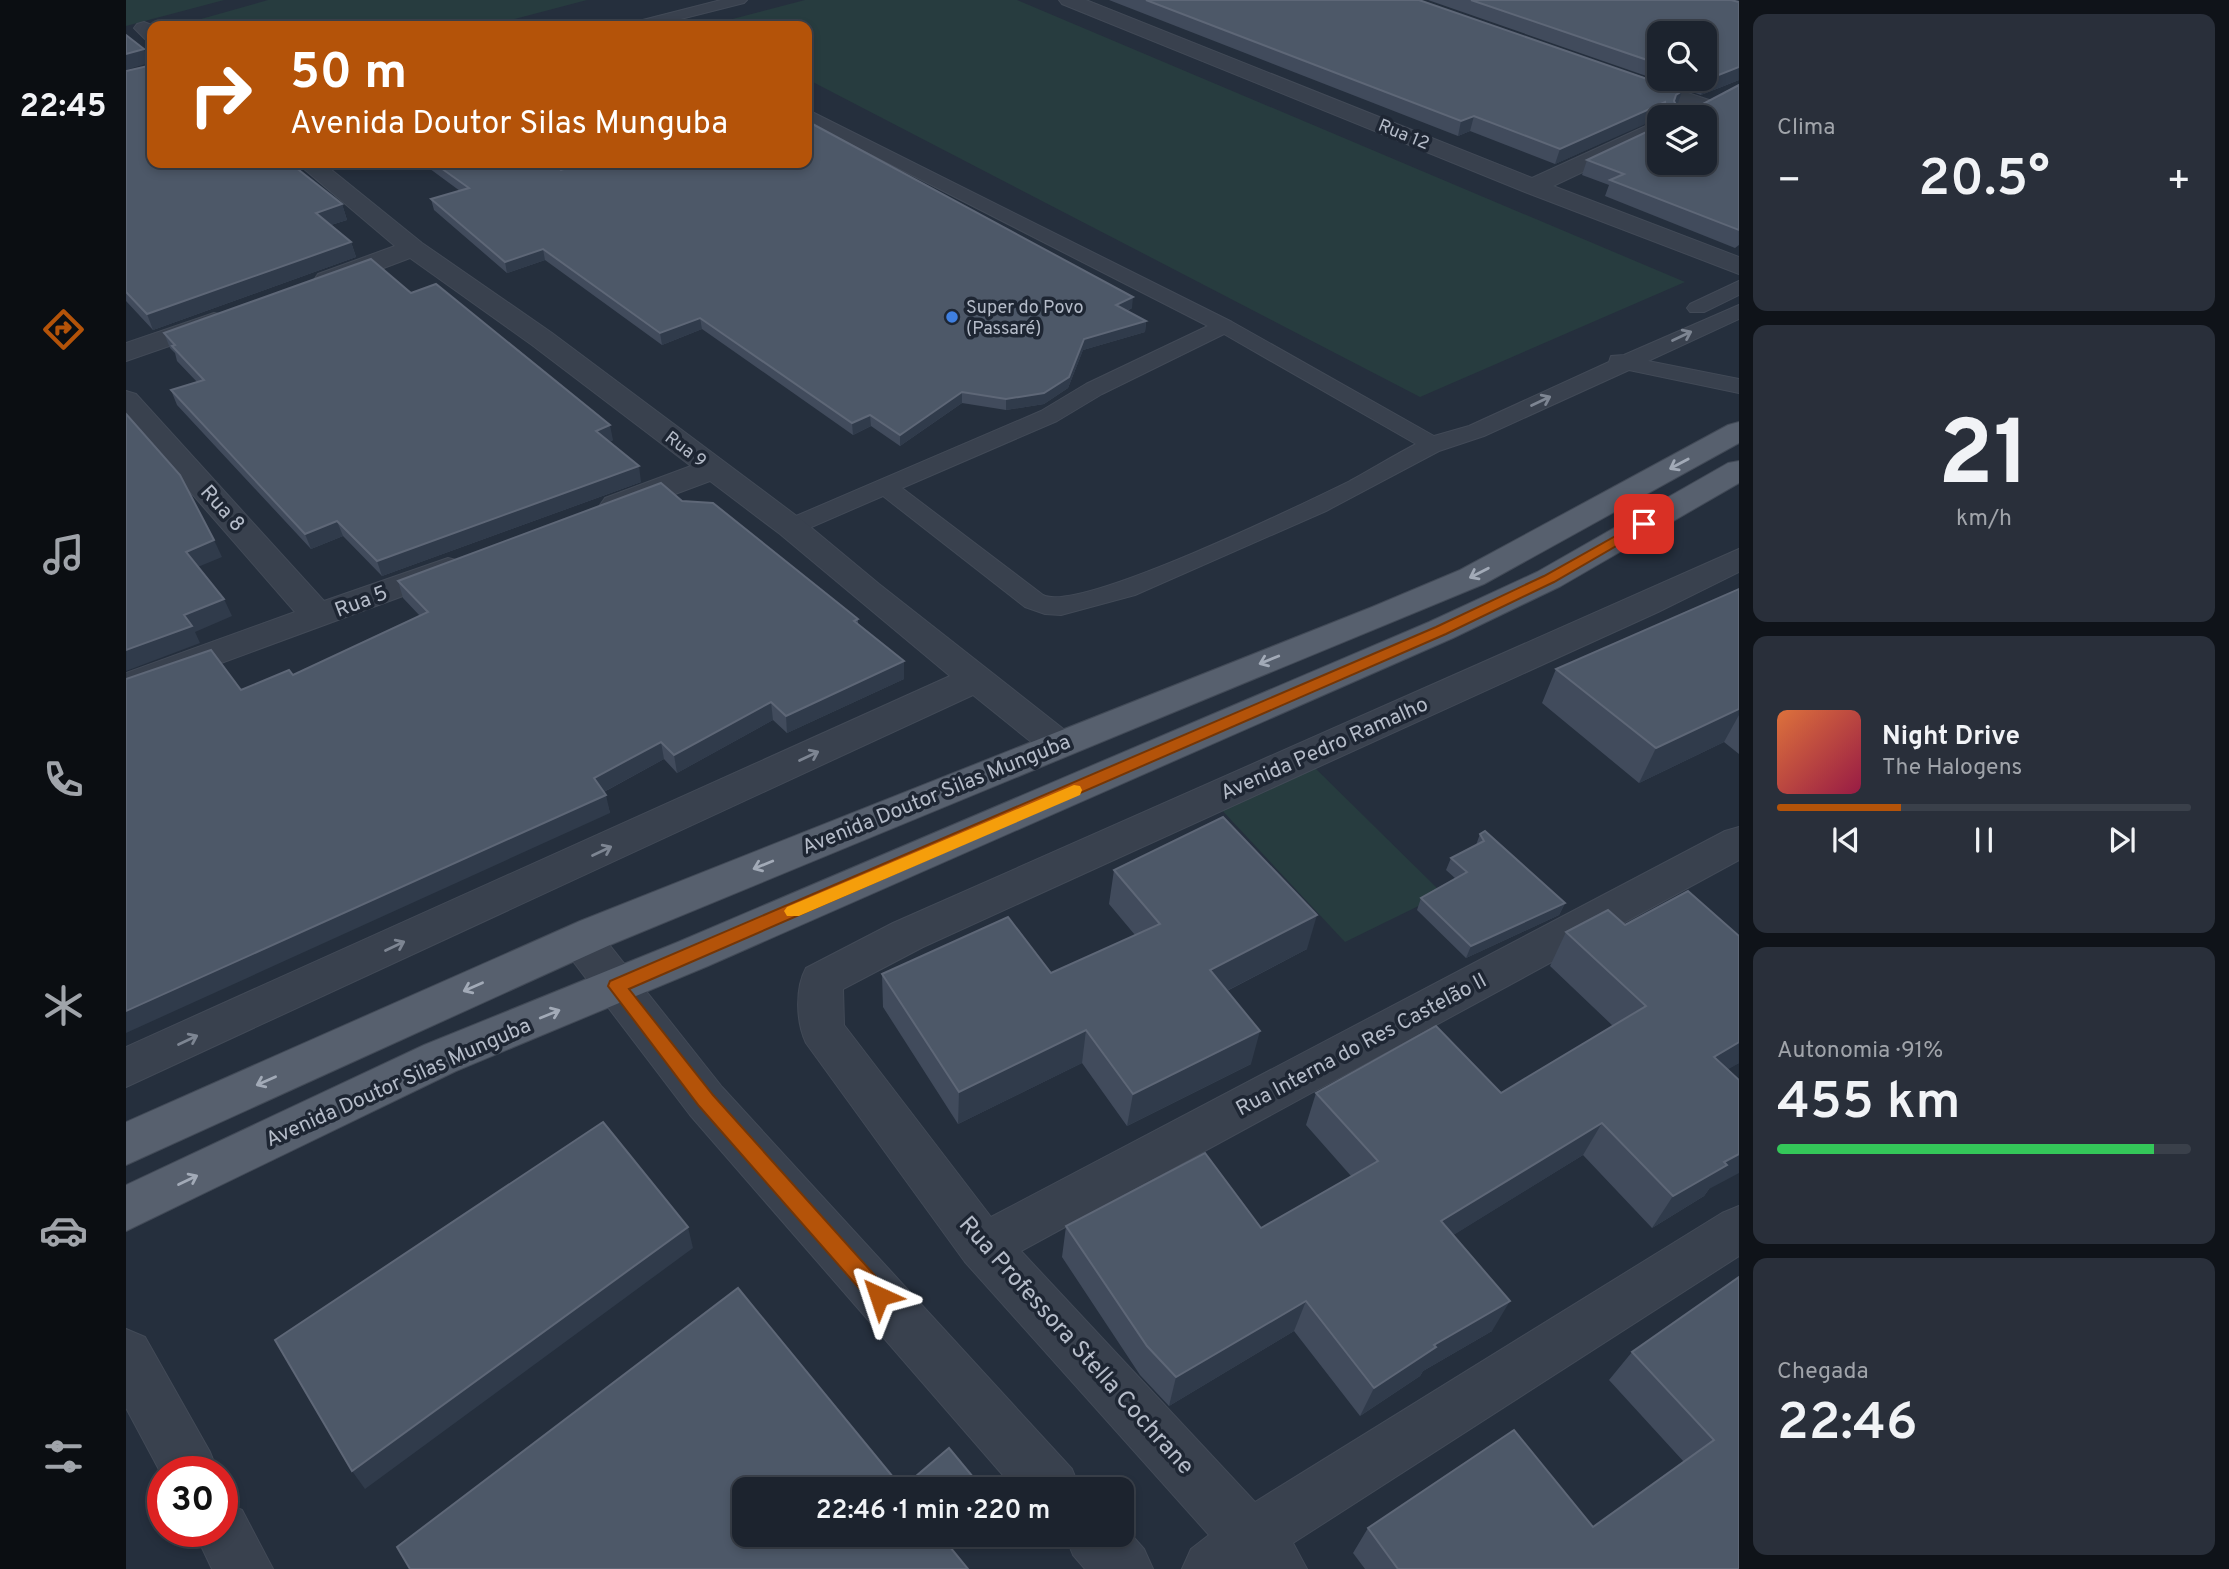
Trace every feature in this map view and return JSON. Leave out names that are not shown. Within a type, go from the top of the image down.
[{"type":"main road","name":"Avenida Doutor Silas Munguba","points":[[126,1144],[581,940],[1058,744],[1371,620],[1472,576],[1554,534],[1598,507],[1739,431]]},
{"type":"main road","name":"Avenida Doutor Silas Munguba","points":[[126,1209],[440,1058],[617,986],[1441,631],[1549,579],[1739,470]]},
{"type":"street","name":"Rua 12","points":[[1073,0],[1532,187],[1739,266]]},
{"type":"street","points":[[1613,74],[1701,105]]},
{"type":"street","points":[[1706,105],[1727,94]]},
{"type":"street","points":[[1532,187],[1647,133]]},
{"type":"street","name":"Rua 9","points":[[315,168],[413,248],[542,339],[791,527],[1058,744]]},
{"type":"street","points":[[309,286],[413,248]]},
{"type":"street","points":[[126,353],[244,310]]},
{"type":"street","name":"Rua 8","points":[[126,400],[320,617]]},
{"type":"street","points":[[582,518],[712,469]]},
{"type":"street","name":"Rua 5","points":[[126,686],[477,558]]},
{"type":"street","name":"Avenida Pedro Ramalho","points":[[908,935],[1646,604],[1739,559]]},
{"type":"street","points":[[126,1068],[976,679]]},
{"type":"street","name":"Rua Interna do Res Castelão II","points":[[983,1246],[1739,842]]},
{"type":"street","name":"Rua Professora Stella Cochrane","points":[[908,935],[821,980],[822,1030],[983,1246],[1246,1559]]},
{"type":"street","points":[[581,940],[706,1101],[1041,1477]]},
{"type":"street","points":[[1246,1559],[1739,1229]]},
{"type":"street","points":[[126,1355],[181,1456]]},
{"type":"street","points":[[232,1547],[244,1569]]},
{"type":"street","points":[[1104,1547],[1124,1569]]},
{"type":"lane","points":[[656,21],[739,0]]},
{"type":"lane","points":[[814,118],[1443,439]]},
{"type":"lane","points":[[1443,439],[1462,420],[1739,287]]},
{"type":"lane","points":[[879,492],[1034,601],[1047,606],[1064,606],[1147,581],[1242,540],[1362,484],[1443,439],[1476,431],[1739,310]]},
{"type":"lane","points":[[791,527],[879,492],[882,484],[955,444],[1040,410],[1094,378],[1218,323]]},
{"type":"lane","points":[[1595,356],[1739,386]]},
{"type":"green space","points":[[126,0],[224,0],[126,26]]},
{"type":"green space","points":[[268,0],[587,0],[507,21],[194,21]]},
{"type":"green space","points":[[805,0],[1017,0],[1685,282],[1420,397],[812,82],[812,21],[725,21]]},
{"type":"green space","points":[[1312,765],[1443,894],[1345,942],[1218,806]]},
{"type":"building","points":[[1146,0],[1419,0],[1647,79],[1647,91],[1682,91],[1676,95],[1676,105],[1665,105],[1665,102],[1647,105],[1647,110],[1560,149],[1474,116],[1461,121]]},
{"type":"building","points":[[1471,0],[1739,2],[1739,67],[1717,76],[1717,21],[1647,21],[1647,60]]},
{"type":"building","points":[[126,35],[144,49],[126,54]]},
{"type":"building","points":[[147,66],[147,168],[296,168],[342,204],[316,213],[351,242],[147,314],[126,292],[126,71]]},
{"type":"building","points":[[1739,85],[1739,230],[1610,180],[1624,174],[1587,160],[1647,132],[1647,175],[1717,175],[1717,105],[1676,105],[1703,104]]},
{"type":"building","points":[[812,124],[1133,297],[1116,305],[1146,321],[1084,339],[1069,377],[1044,393],[1006,399],[962,392],[900,435],[870,415],[852,423],[700,318],[660,333],[543,249],[505,262],[431,199],[469,188],[441,168],[812,168]]},
{"type":"building","points":[[371,259],[411,293],[436,284],[610,425],[596,431],[639,466],[377,561],[337,521],[305,534],[171,390],[204,380],[172,346],[175,345],[164,333]]},
{"type":"building","points":[[126,414],[180,475],[214,540],[186,552],[224,599],[184,615],[192,626],[126,650]]},
{"type":"building","points":[[661,483],[682,501],[713,503],[858,619],[854,621],[904,661],[786,716],[771,702],[674,755],[661,742],[594,778],[606,795],[126,1011],[126,679],[211,650],[241,690],[289,670],[293,675],[428,612],[398,581]]},
{"type":"building","points":[[1739,589],[1739,709],[1656,748],[1556,669]]},
{"type":"building","points":[[1223,817],[1317,915],[1210,970],[1260,1031],[1133,1094],[1086,1030],[959,1092],[882,974],[1008,917],[1051,973],[1160,924],[1114,870]]},
{"type":"building","points":[[1485,831],[1565,903],[1471,946],[1421,898],[1467,872],[1451,858],[1484,841],[1480,834]]},
{"type":"building","points":[[1688,891],[1739,936],[1739,1042],[1714,1057],[1739,1080],[1739,1154],[1724,1162],[1727,1165],[1673,1196],[1602,1123],[1441,1221],[1510,1301],[1434,1345],[1436,1347],[1374,1388],[1306,1301],[1176,1377],[1147,1346],[1066,1226],[1205,1153],[1261,1228],[1378,1161],[1316,1093],[1436,1026],[1501,1093],[1646,1006],[1566,932],[1608,910],[1625,925]]},
{"type":"building","points":[[603,1122],[688,1227],[352,1471],[275,1340]]},
{"type":"building","points":[[1739,1277],[1739,1569],[1398,1569],[1368,1528],[1514,1430],[1593,1527],[1714,1440],[1632,1352]]},
{"type":"building","points":[[738,1288],[893,1477],[732,1477],[732,1547],[950,1547],[968,1569],[410,1569],[397,1547]]},
{"type":"building","points":[[949,1448],[973,1477],[915,1477]]},
{"type":"slow traffic","points":[[793,911],[1074,790]]},
{"type":"place","name":"Super do Povo (Passaré)","points":[[952,317]]},
{"type":"route","points":[[879,1296],[706,1101],[617,986],[1441,631],[1549,579],[1644,524]]}]
